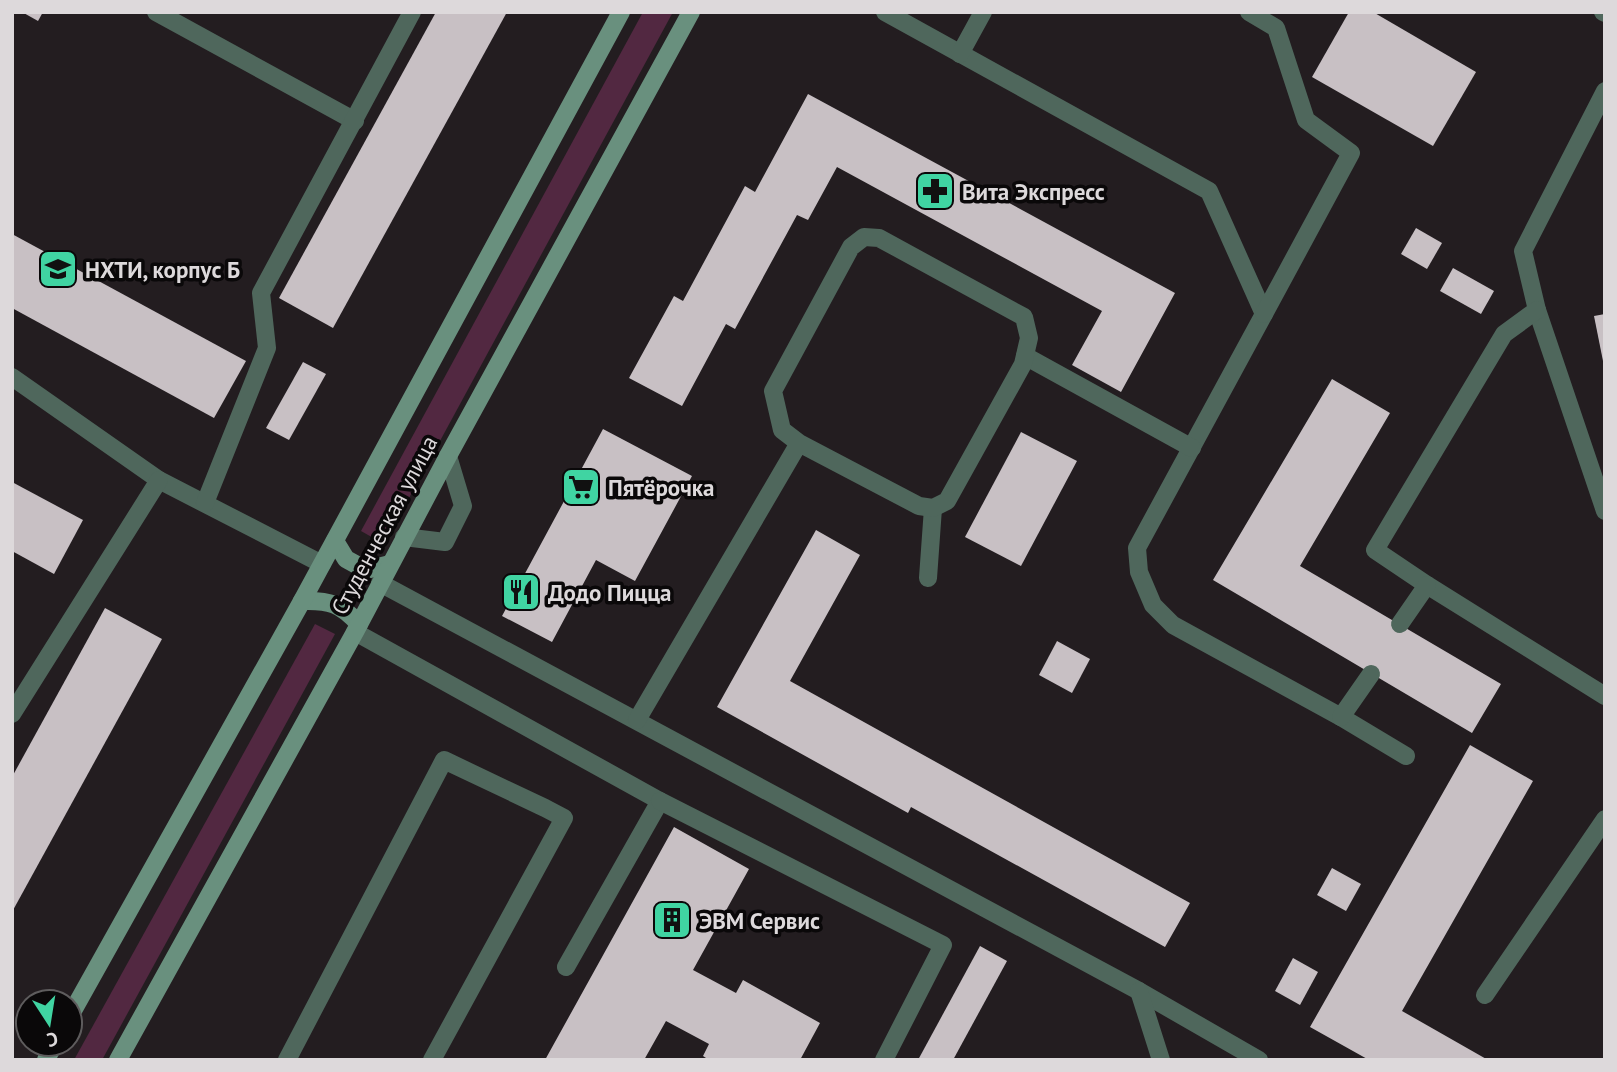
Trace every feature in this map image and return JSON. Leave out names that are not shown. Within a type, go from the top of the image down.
[{"type":"main road","name":"Студенческая улица","points":[[84,991],[335,541],[621,12]]},
{"type":"main road","name":"Студенческая улица","points":[[121,1059],[691,12]]},
{"type":"main road","points":[[335,541],[346,559],[366,570],[390,564]]},
{"type":"main road","points":[[302,601],[321,600],[346,610],[357,628]]},
{"type":"lane","points":[[156,12],[355,121]]},
{"type":"lane","points":[[205,503],[267,348],[261,293],[412,12]]},
{"type":"lane","points":[[885,12],[1209,191],[1264,314]]},
{"type":"lane","points":[[960,54],[983,12]]},
{"type":"lane","points":[[1249,12],[1276,28],[1306,120],[1351,153],[1137,548],[1139,572],[1153,605],[1173,625],[1341,717],[1406,756]]},
{"type":"lane","points":[[1605,91],[1523,251],[1537,310],[1605,511]]},
{"type":"lane","points":[[864,237],[879,238],[1024,317],[1029,338],[1023,364],[947,501],[933,508],[919,506],[799,443],[782,430],[773,391],[851,247],[864,237]]},
{"type":"lane","points":[[1537,310],[1504,334],[1374,550],[1605,696]]},
{"type":"lane","points":[[1025,356],[1192,448]]},
{"type":"lane","points":[[12,377],[159,480],[322,564]]},
{"type":"lane","points":[[637,720],[799,443]]},
{"type":"lane","points":[[404,537],[445,542],[463,506],[448,456]]},
{"type":"lane","points":[[12,714],[159,480]]},
{"type":"lane","points":[[928,578],[933,508]]},
{"type":"lane","points":[[380,583],[1139,991],[1259,1060]]},
{"type":"lane","points":[[1400,624],[1427,585]]},
{"type":"lane","points":[[357,628],[660,801],[943,945],[884,1060]]},
{"type":"lane","points":[[1341,717],[1371,674]]},
{"type":"lane","points":[[287,1060],[444,760],[564,818],[432,1060]]},
{"type":"lane","points":[[566,967],[660,801]]},
{"type":"lane","points":[[1485,995],[1605,820]]},
{"type":"lane","points":[[1139,991],[1161,1060]]},
{"type":"shaded area","points":[[643,12],[673,12],[384,544],[361,531]]},
{"type":"shaded area","points":[[315,624],[335,634],[102,1060],[74,1060],[84,1058],[84,1042]]},
{"type":"building","points":[[22,12],[43,12],[38,21]]},
{"type":"building","points":[[436,12],[507,12],[333,328],[279,298]]},
{"type":"building","points":[[1349,12],[1373,12],[1476,72],[1433,146],[1312,77]]},
{"type":"building","points":[[808,94],[1175,293],[1121,392],[1072,365],[1102,311],[837,167],[808,220],[797,215],[735,329],[726,324],[682,406],[629,378],[674,296],[683,301],[745,186],[755,192]]},
{"type":"building","points":[[1416,228],[1442,243],[1427,269],[1401,254]]},
{"type":"building","points":[[12,234],[246,361],[214,418],[12,308]]},
{"type":"building","points":[[1453,268],[1494,291],[1481,314],[1440,291]]},
{"type":"building","points":[[1605,314],[1605,366],[1604,366],[1594,316]]},
{"type":"building","points":[[303,362],[326,374],[289,440],[266,428]]},
{"type":"building","points":[[1332,379],[1390,413],[1300,566],[1501,684],[1472,733],[1213,580]]},
{"type":"building","points":[[603,429],[692,476],[635,581],[596,560],[552,642],[502,616]]},
{"type":"building","points":[[1021,432],[1077,461],[1021,566],[965,537]]},
{"type":"building","points":[[12,482],[83,520],[54,574],[12,551]]},
{"type":"building","points":[[816,530],[860,555],[790,681],[1190,903],[1165,947],[911,807],[908,813],[717,707]]},
{"type":"building","points":[[105,608],[162,639],[12,912],[12,777]]},
{"type":"building","points":[[1057,641],[1090,659],[1072,693],[1039,675]]},
{"type":"building","points":[[1470,745],[1533,781],[1402,1011],[1488,1060],[1369,1060],[1310,1027]]},
{"type":"building","name":"ЭВМ Сервис","points":[[674,827],[749,869],[693,970],[736,993],[743,980],[820,1023],[800,1060],[709,1060],[703,1056],[709,1044],[666,1021],[644,1060],[545,1060]]},
{"type":"building","points":[[1332,868],[1361,884],[1346,911],[1317,895]]},
{"type":"building","points":[[980,946],[1007,961],[953,1060],[918,1060]]},
{"type":"building","points":[[1293,958],[1318,972],[1300,1005],[1275,991]]},
{"type":"place","name":"Вита Экспресс","points":[[935,191]]},
{"type":"place","name":"НХТИ, корпус Б","points":[[58,269]]},
{"type":"place","name":"Пятёрочка","points":[[581,487]]},
{"type":"place","name":"Додо Пицца","points":[[521,592]]},
{"type":"place","name":"ЭВМ Сервис","points":[[672,920]]}]
